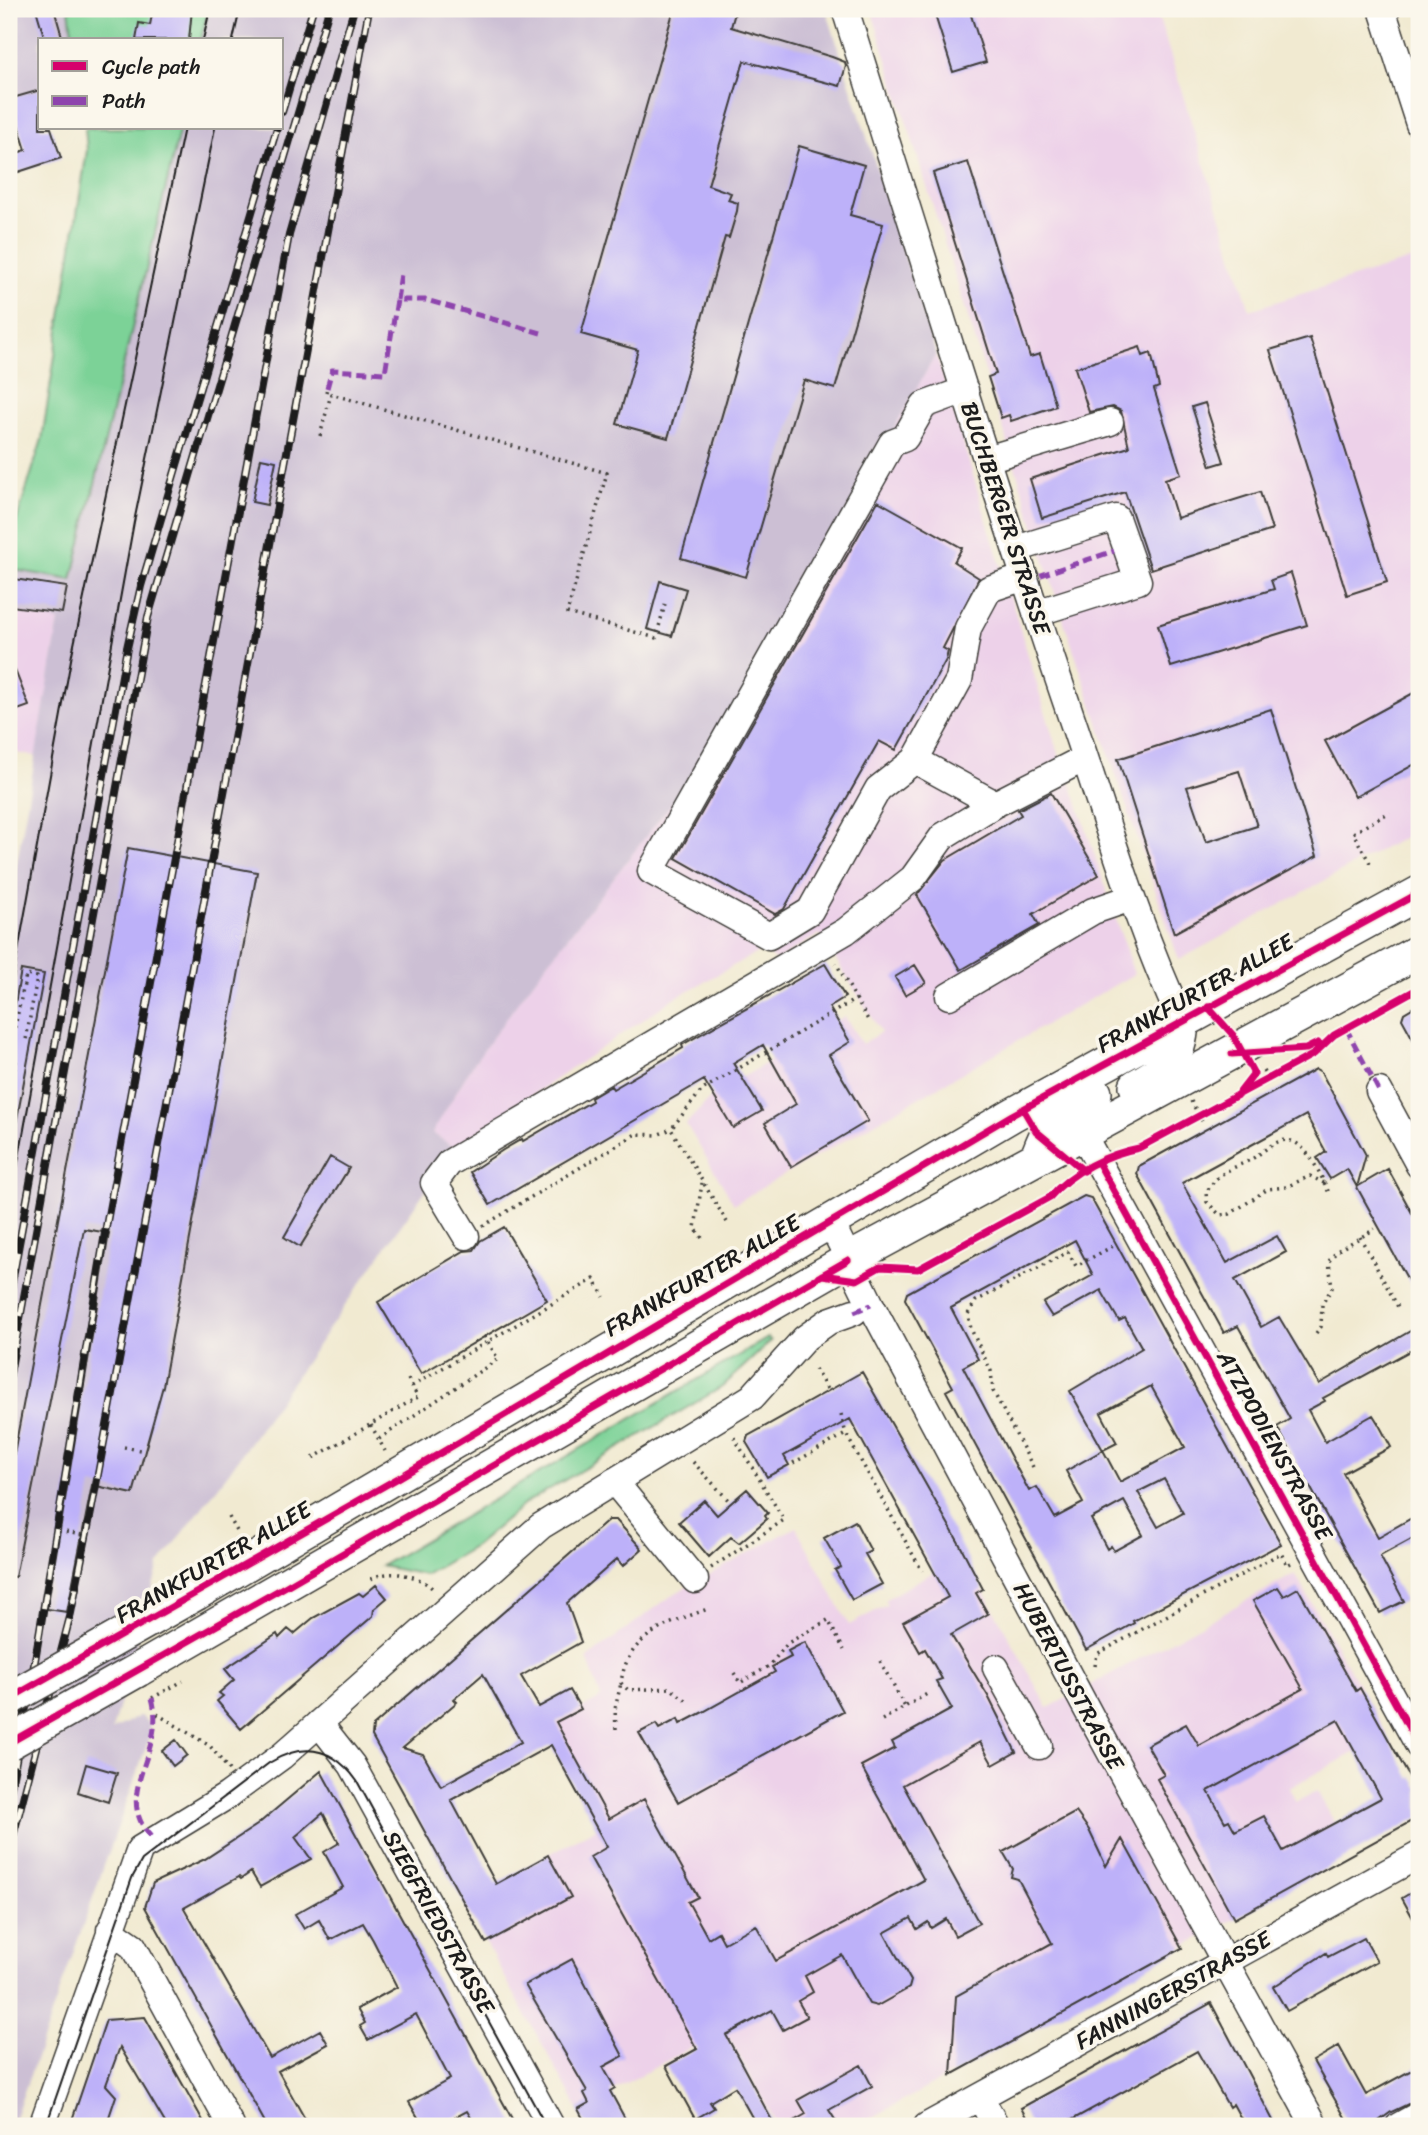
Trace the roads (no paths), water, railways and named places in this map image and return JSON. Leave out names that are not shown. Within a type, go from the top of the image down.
[{"type":"main road","name":"FRANKFURTER ALLEE","points":[[9,1699],[197,1593],[1012,1115],[1419,893]]},
{"type":"main road","points":[[9,1743],[178,1666],[848,1260],[1419,951]]},
{"type":"main road","points":[[1182,1022],[1232,1054]]},
{"type":"main road","points":[[1083,1135],[1093,1110],[1167,1068],[1181,1046],[1182,1022]]},
{"type":"main road","points":[[1037,1158],[1044,1137],[1056,1118],[1067,1108],[1139,1068],[1182,1022]]},
{"type":"street","name":"BUCHBERGER STRASSE","points":[[845,9],[1036,613],[1131,898],[1182,1022]]},
{"type":"street","points":[[1382,9],[1409,64],[1419,124]]},
{"type":"street","points":[[965,390],[924,405],[905,438],[892,443],[651,871],[769,936],[810,911],[878,789],[915,760],[959,680],[968,628],[989,589],[1025,576]]},
{"type":"street","points":[[987,459],[1110,422]]},
{"type":"street","points":[[1016,549],[1116,518],[1138,581],[1036,613]]},
{"type":"street","points":[[466,1236],[434,1183],[449,1163],[824,943],[897,894],[913,878],[943,836],[1005,808],[1085,758]]},
{"type":"street","points":[[915,760],[1005,808]]},
{"type":"street","points":[[949,996],[1093,911],[1131,898]]},
{"type":"street","points":[[1379,1091],[1419,1165]]},
{"type":"street","name":"ATZPODIENSTRASSE","points":[[1083,1135],[1419,1746]]},
{"type":"street","name":"HUBERTUSSTRASSE","points":[[831,1221],[848,1260],[1076,1688],[1315,2126]]},
{"type":"street","points":[[42,2126],[140,1849],[241,1786],[282,1756],[541,1526],[759,1392],[806,1338],[830,1321],[854,1312]]},
{"type":"street","points":[[614,1480],[695,1580]]},
{"type":"street","points":[[996,1668],[1039,1746]]},
{"type":"street","name":"SIEGFRIEDSTRASSE","points":[[319,1723],[352,1765],[551,2126]]},
{"type":"street","name":"FANNINGERSTRASSE","points":[[927,2126],[1419,1855]]},
{"type":"street","points":[[110,1930],[133,1946],[231,2126]]},
{"type":"street","points":[[980,2097],[996,2126]]},
{"type":"street","points":[[1399,2126],[1419,2115]]},
{"type":"tram line","points":[[203,38],[210,9]]},
{"type":"tram line","points":[[233,38],[240,9]]},
{"type":"tram line","points":[[9,1001],[72,654],[184,130]]},
{"type":"tram line","points":[[9,1212],[134,522],[215,130]]},
{"type":"tram line","points":[[46,2126],[132,1878],[142,1860],[269,1763],[282,1756],[305,1751],[328,1755],[338,1761],[357,1781],[546,2126]]},
{"type":"railway","points":[[284,105],[313,9]]},
{"type":"railway","points":[[9,1379],[148,617],[329,9]]},
{"type":"railway","points":[[9,1797],[35,1660],[107,1221],[289,235],[354,9]]},
{"type":"railway","points":[[9,1852],[71,1613],[91,1512],[369,9]]},
{"type":"railway","points":[[9,1299],[127,648],[141,586],[276,130]]}]
